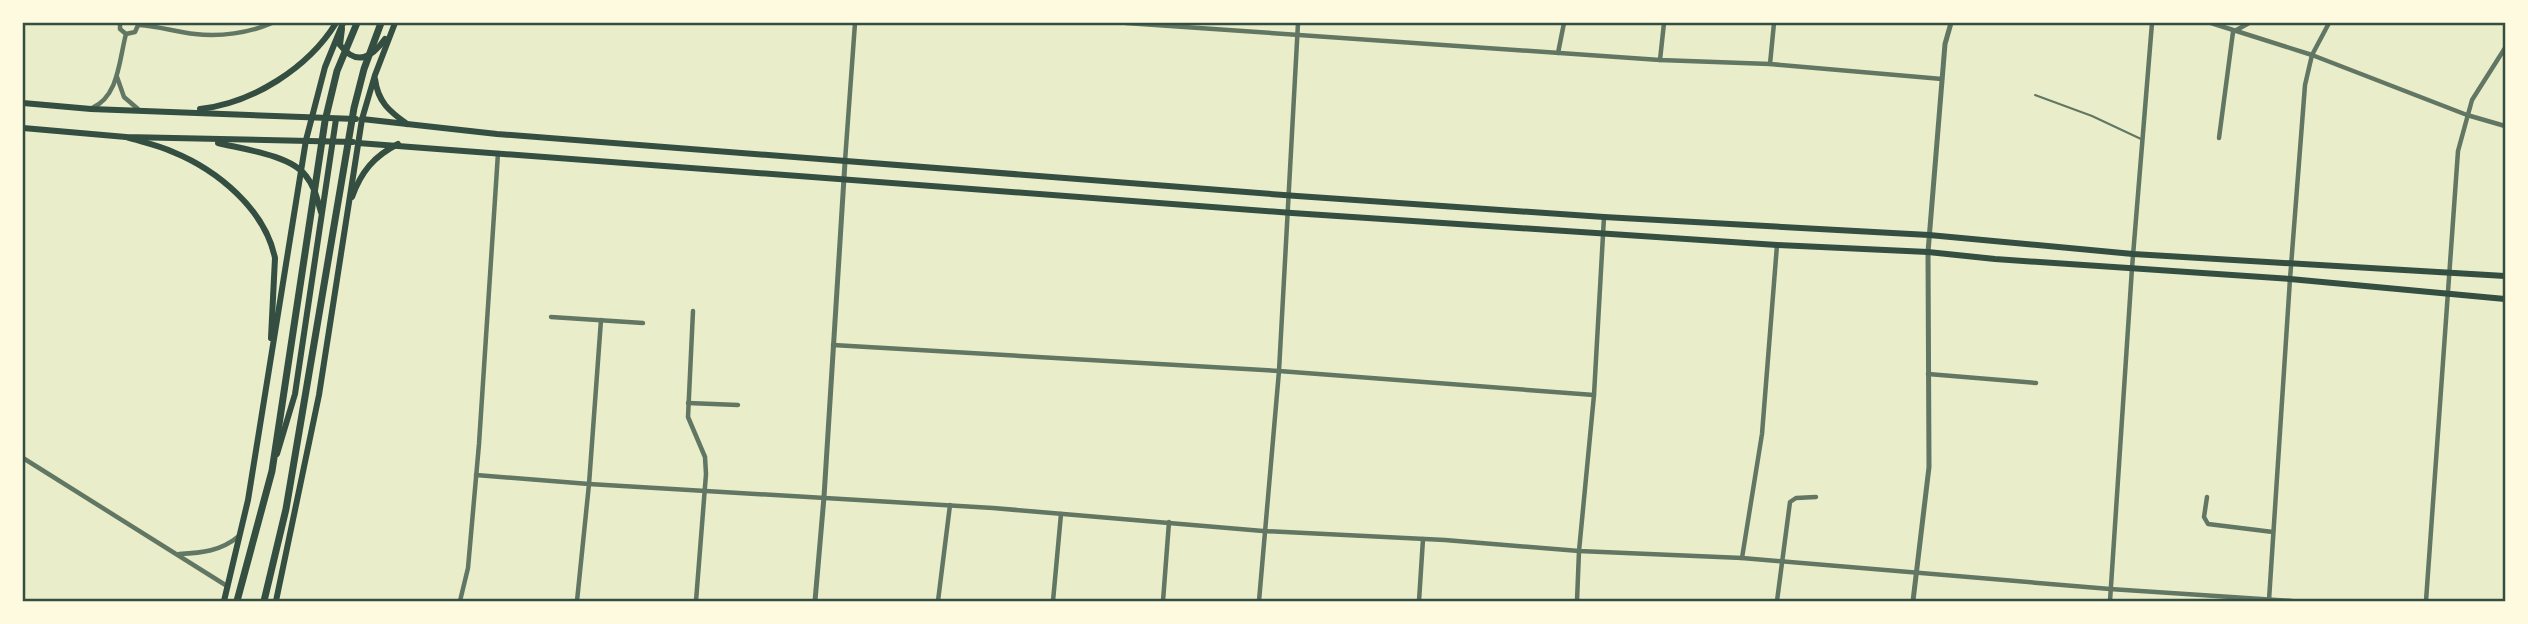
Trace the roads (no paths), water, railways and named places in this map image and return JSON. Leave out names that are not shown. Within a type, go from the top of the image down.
[{"type":"highway","points":[[239,601],[272,471],[325,121],[337,71],[357,23]]},
{"type":"highway","points":[[264,601],[286,509],[354,108],[364,69],[382,23]]},
{"type":"main road","points":[[179,111],[228,104],[276,81],[311,54],[336,23]]},
{"type":"main road","points":[[343,23],[341,45],[349,53],[364,58],[377,50],[395,23]]},
{"type":"main road","points":[[224,601],[240,536],[294,226],[306,141],[325,67],[343,23]]},
{"type":"main road","points":[[276,601],[319,395],[362,119],[390,32]]},
{"type":"main road","points":[[375,75],[379,98],[407,124]]},
{"type":"main road","points":[[23,103],[91,109],[362,119],[509,135],[1288,196],[1929,235],[2133,254],[2505,276]]},
{"type":"main road","points":[[272,471],[295,394],[335,119]]},
{"type":"main road","points":[[23,128],[209,141],[398,144],[1287,212],[1777,245],[1928,252],[2290,279],[2505,299]]},
{"type":"main road","points":[[126,137],[173,152],[218,178],[251,210],[272,245],[275,278],[273,324],[261,415]]},
{"type":"main road","points":[[209,141],[279,159],[301,170],[314,188],[322,215]]},
{"type":"main road","points":[[347,212],[365,169],[386,150],[398,144]]},
{"type":"street","points":[[120,23],[120,29],[126,34]]},
{"type":"street","points":[[126,34],[135,32],[139,24],[211,35],[255,30],[272,23]]},
{"type":"street","points":[[815,601],[855,23]]},
{"type":"street","points":[[1126,23],[1660,60],[1770,64],[1942,79]]},
{"type":"street","points":[[1259,601],[1279,371],[1298,23]]},
{"type":"street","points":[[1558,53],[1564,23]]},
{"type":"street","points":[[1660,60],[1664,23]]},
{"type":"street","points":[[1770,64],[1774,23]]},
{"type":"street","points":[[1913,601],[1929,467],[1929,235],[1945,44],[1951,23]]},
{"type":"street","points":[[2110,601],[2133,254],[2152,23]]},
{"type":"street","points":[[2211,23],[2312,55],[2505,126]]},
{"type":"street","points":[[2233,32],[2249,23]]},
{"type":"street","points":[[2269,601],[2305,85],[2312,55],[2329,23]]},
{"type":"street","points":[[2219,138],[2233,32]]},
{"type":"street","points":[[91,109],[108,96],[116,77],[126,34]]},
{"type":"street","points":[[2427,601],[2458,150],[2472,100],[2505,48]]},
{"type":"street","points":[[116,77],[121,92],[138,109]]},
{"type":"street","points":[[460,601],[468,568],[476,475],[498,152]]},
{"type":"street","points":[[1577,601],[1579,551],[1594,395],[1604,217]]},
{"type":"street","points":[[1742,558],[1762,434],[1777,245]]},
{"type":"street","points":[[693,312],[688,403],[692,428],[705,457],[696,601]]},
{"type":"street","points":[[551,317],[643,323]]},
{"type":"street","points":[[577,601],[601,320]]},
{"type":"street","points":[[832,345],[1279,371],[1594,395]]},
{"type":"street","points":[[1928,374],[2036,383]]},
{"type":"street","points":[[688,403],[738,405]]},
{"type":"street","points":[[23,458],[227,586]]},
{"type":"street","points":[[476,475],[950,505],[1263,531],[1423,539],[1579,551],[1742,558],[2110,589],[2292,601]]},
{"type":"street","points":[[1777,601],[1780,562],[1790,502],[1796,498],[1816,497]]},
{"type":"street","points":[[2207,497],[2204,517],[2208,524],[2273,532]]},
{"type":"street","points":[[938,601],[950,505]]},
{"type":"street","points":[[1053,601],[1061,514]]},
{"type":"street","points":[[1163,601],[1169,522]]},
{"type":"street","points":[[177,554],[223,548],[240,536]]},
{"type":"street","points":[[1419,601],[1423,539]]},
{"type":"lane","points":[[2035,95],[2092,116],[2142,139]]}]
